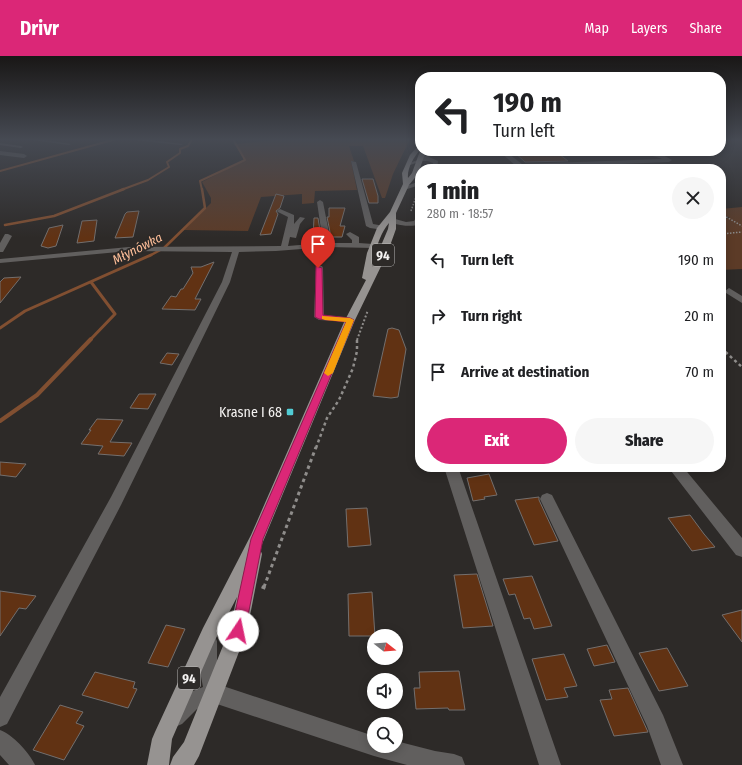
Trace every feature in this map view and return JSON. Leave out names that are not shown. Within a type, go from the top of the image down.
[{"type":"main road","name":"94","points":[[405,172],[405,186]]},
{"type":"main road","name":"94","points":[[363,293],[373,246],[381,228],[391,217],[405,186],[415,174]]},
{"type":"main road","name":"94","points":[[158,765],[162,739],[209,634],[257,539],[350,320],[383,254],[392,229],[391,217]]},
{"type":"main road","name":"94","points":[[181,765],[192,749],[238,631],[257,539]]},
{"type":"street","points":[[356,172],[370,226],[381,228]]},
{"type":"street","points":[[405,186],[415,184]]},
{"type":"street","points":[[320,202],[327,245]]},
{"type":"street","points":[[280,211],[292,216],[287,248]]},
{"type":"street","points":[[391,217],[406,224],[415,223]]},
{"type":"street","points":[[287,248],[296,224],[302,218]]},
{"type":"street","points":[[350,234],[356,239],[355,246]]},
{"type":"street","points":[[0,250],[8,236]]},
{"type":"street","points":[[0,261],[113,250],[236,250],[327,245],[373,246]]},
{"type":"street","points":[[0,717],[144,445],[226,282],[236,250]]},
{"type":"street","points":[[318,268],[319,317],[350,320]]},
{"type":"street","points":[[728,290],[742,300]]},
{"type":"street","points":[[453,472],[550,765]]},
{"type":"street","points":[[679,472],[742,550]]},
{"type":"street","points":[[547,499],[656,722],[672,765]]},
{"type":"street","points":[[209,634],[208,660],[214,693]]},
{"type":"street","points":[[170,723],[190,702],[214,693],[367,743]]},
{"type":"street","points":[[0,740],[24,765]]},
{"type":"street","points":[[401,753],[435,762],[454,765]]},
{"type":"path","points":[[406,224],[415,200]]},
{"type":"path","points":[[726,217],[742,226]]},
{"type":"path","points":[[726,234],[742,232]]},
{"type":"path","points":[[262,591],[328,418],[339,400],[353,368],[357,351],[357,340],[371,303]]},
{"type":"path","points":[[726,353],[742,367]]},
{"type":"shaded area","points":[[221,172],[353,172],[357,190],[315,191],[314,203],[302,204],[302,194],[261,197],[248,231],[184,230],[211,203],[211,198],[202,182]]},
{"type":"shaded area","points":[[373,172],[394,172],[385,198],[382,198]]},
{"type":"shaded area","points":[[742,207],[742,269],[726,270],[726,218],[730,218],[726,216],[726,209]]},
{"type":"building","points":[[362,179],[373,179],[378,196],[378,203],[369,203]]},
{"type":"building","points":[[276,194],[284,196],[280,208],[276,211],[278,214],[271,234],[260,235]]},
{"type":"building","points":[[329,208],[345,208],[340,226],[345,226],[342,237],[331,237],[327,217],[329,217]]},
{"type":"building","points":[[139,211],[133,237],[115,238],[125,214],[127,212]]},
{"type":"building","points":[[314,218],[318,218],[321,237],[313,237]]},
{"type":"building","points":[[97,220],[94,241],[77,243],[82,221]]},
{"type":"building","points":[[63,225],[56,246],[48,248],[41,246],[49,228]]},
{"type":"building","points":[[214,262],[195,299],[201,299],[195,310],[162,309],[171,296],[176,297],[181,289],[183,289],[193,273],[191,267],[201,267]]},
{"type":"building","points":[[21,277],[0,303],[0,282],[4,278]]},
{"type":"building","points":[[392,328],[399,330],[406,349],[398,397],[391,398],[373,396],[388,329]]},
{"type":"building","points":[[167,353],[179,354],[172,365],[160,363]]},
{"type":"building","points":[[139,394],[156,394],[148,409],[130,408]]},
{"type":"building","points":[[97,419],[123,420],[110,442],[132,443],[124,456],[98,454],[103,446],[81,444]]},
{"type":"building","points":[[0,462],[26,464],[16,477],[0,475]]},
{"type":"building","points":[[489,474],[497,495],[484,497],[485,499],[473,501],[467,478]]},
{"type":"building","points":[[539,497],[558,541],[534,545],[515,500]]},
{"type":"building","points":[[367,508],[371,545],[348,547],[346,509]]},
{"type":"building","points":[[690,515],[715,547],[692,551],[668,518]]},
{"type":"building","points":[[477,574],[493,626],[463,628],[454,575]]},
{"type":"building","points":[[532,576],[552,626],[534,629],[530,618],[524,619],[515,594],[509,595],[503,579]]},
{"type":"building","points":[[0,591],[36,596],[26,609],[19,608],[0,636]]},
{"type":"building","points":[[372,592],[375,629],[367,629],[367,636],[349,636],[348,594]]},
{"type":"building","points":[[742,610],[742,642],[722,615]]},
{"type":"building","points":[[166,625],[185,629],[168,667],[148,663]]},
{"type":"building","points":[[607,645],[615,662],[594,666],[587,649]]},
{"type":"building","points":[[667,648],[688,686],[659,691],[639,653]]},
{"type":"building","points":[[564,654],[577,686],[564,688],[568,697],[546,700],[532,659]]},
{"type":"building","points":[[459,671],[465,710],[449,710],[448,708],[416,709],[414,688],[420,688],[419,672]]},
{"type":"building","points":[[95,672],[135,682],[133,688],[137,689],[128,708],[82,695]]},
{"type":"building","points":[[628,688],[648,732],[614,736],[600,700],[612,699],[609,690]]},
{"type":"building","points":[[60,705],[83,712],[76,723],[84,726],[64,760],[33,750]]},
{"type":"waterway","points":[[121,190],[148,180],[161,172]]},
{"type":"waterway","name":"Młynówka","points":[[202,190],[200,181],[219,172]]},
{"type":"waterway","points":[[5,225],[54,216],[124,189]]},
{"type":"waterway","name":"Młynówka","points":[[150,255],[164,248],[205,208],[202,189]]},
{"type":"waterway","name":"Młynówka","points":[[0,328],[25,311],[150,255]]},
{"type":"waterway","points":[[90,340],[115,314],[91,282]]},
{"type":"waterway","points":[[0,421],[37,395],[91,339]]},
{"type":"slow traffic","points":[[325,318],[350,320],[328,373]]},
{"type":"place","name":"Krasne I 68","points":[[290,412]]},
{"type":"route","points":[[238,631],[257,539],[320,394],[350,320],[319,317],[318,268]]}]
